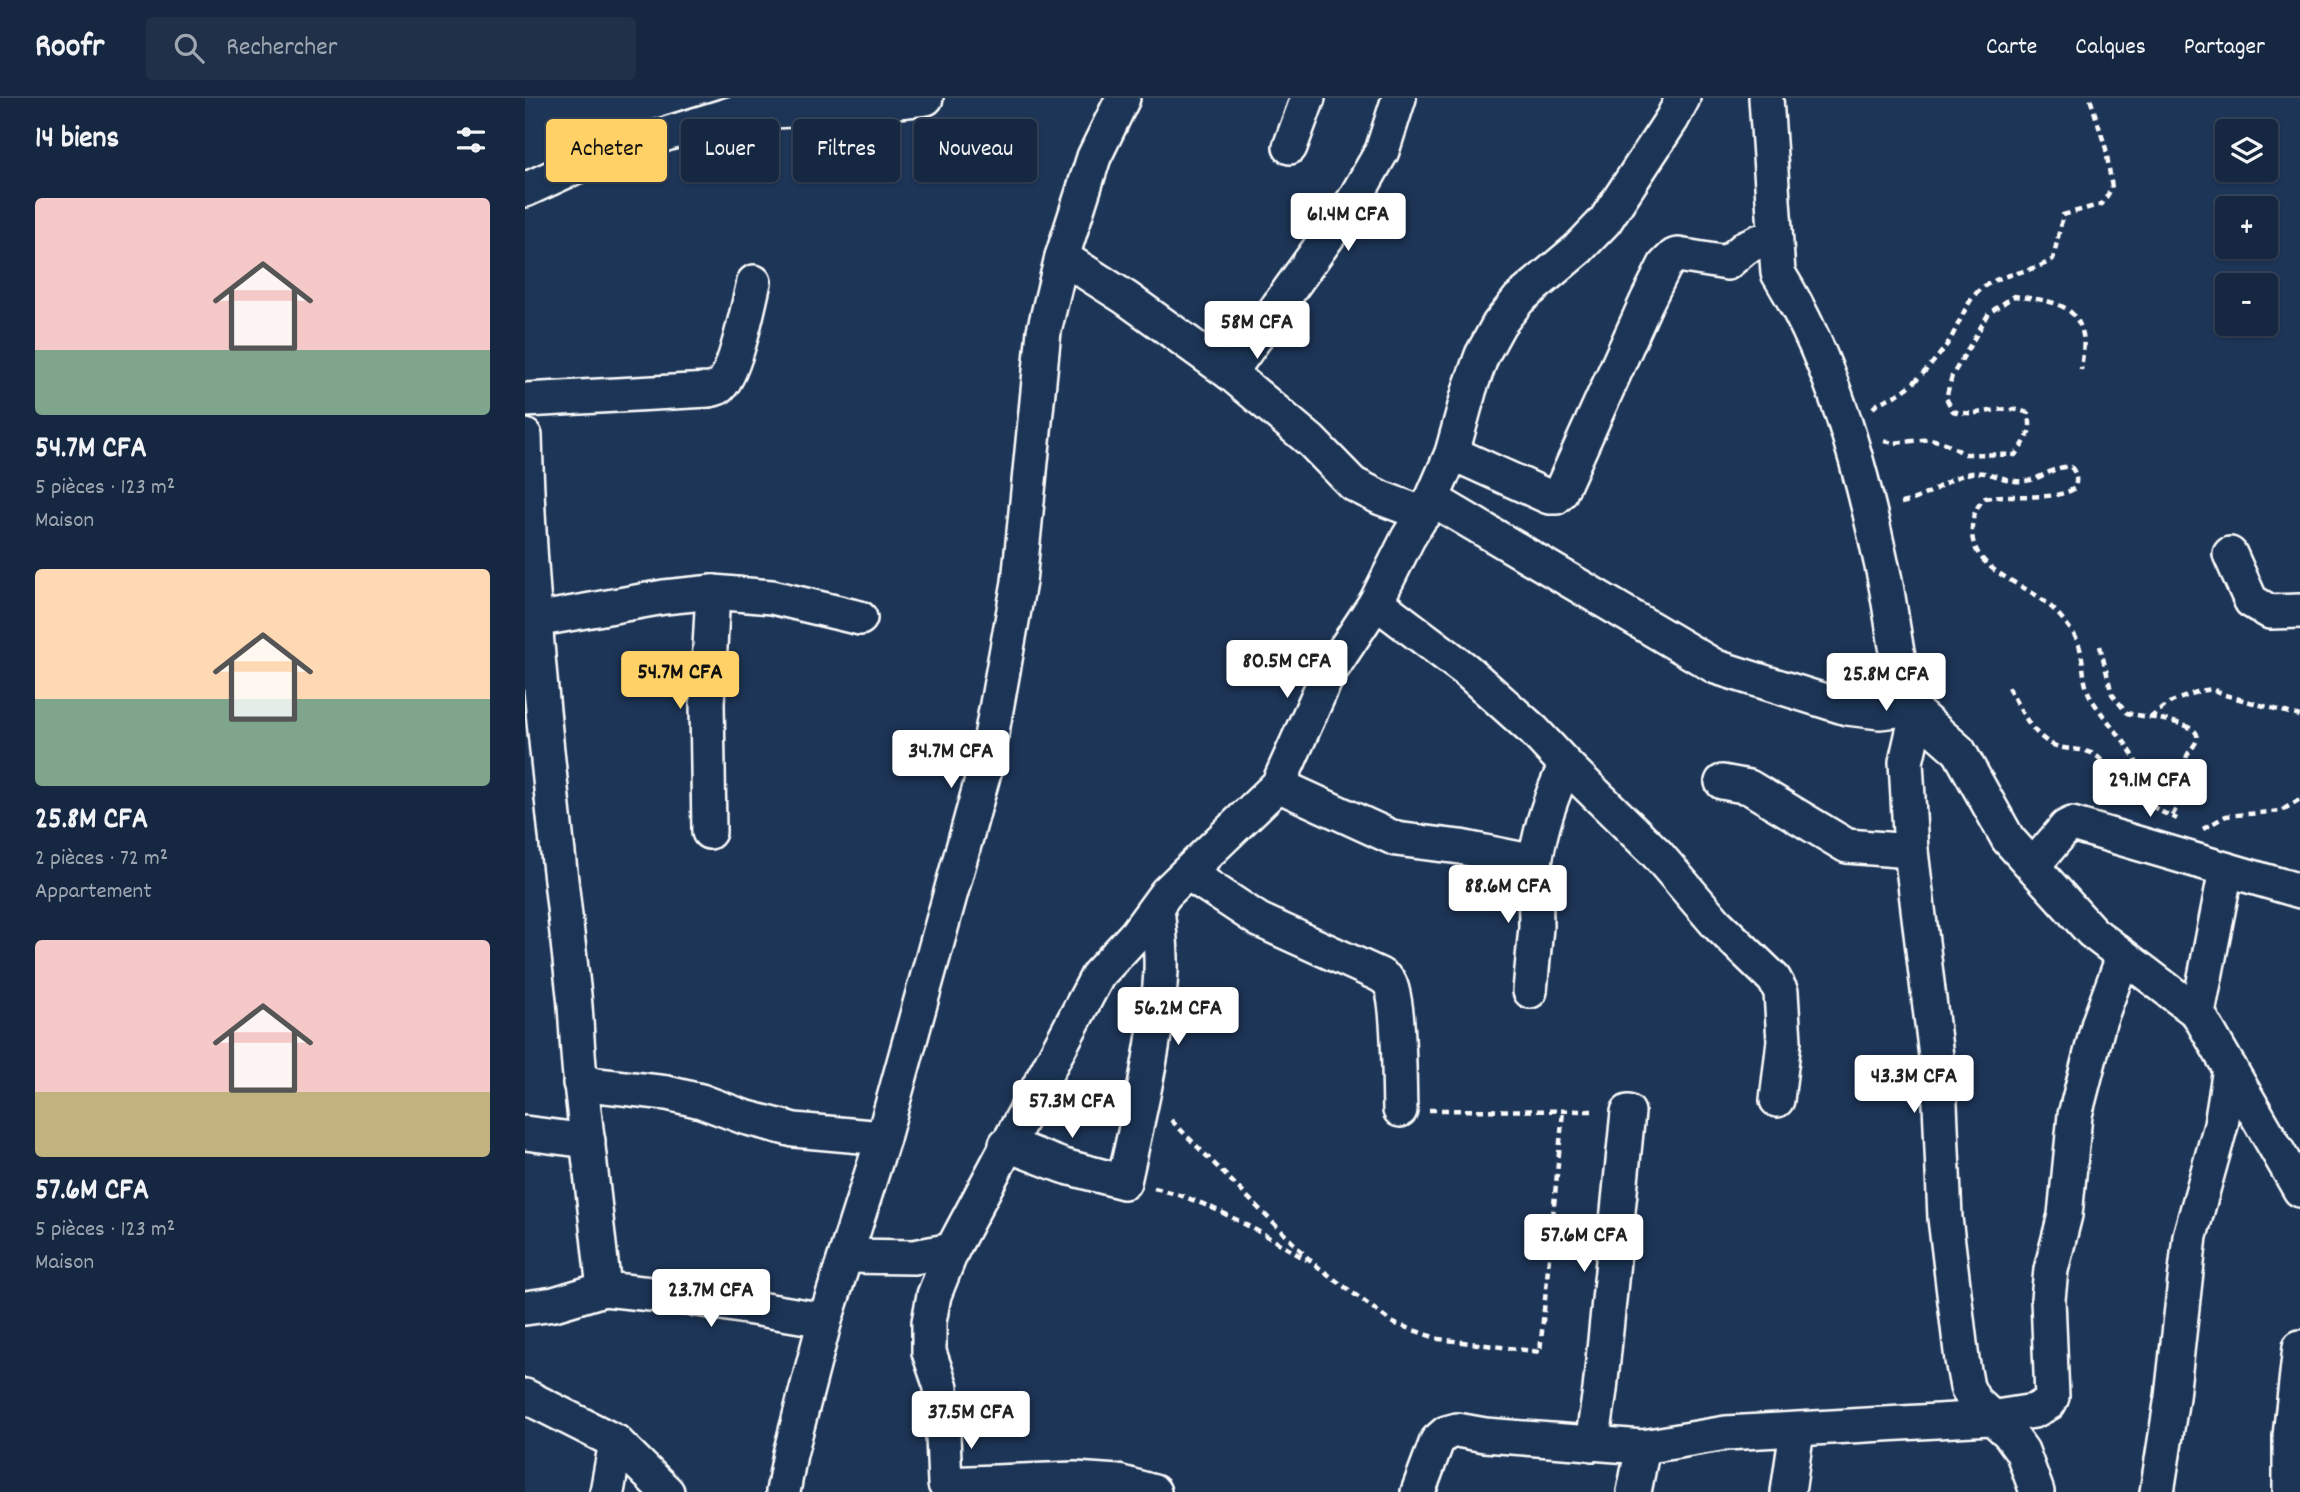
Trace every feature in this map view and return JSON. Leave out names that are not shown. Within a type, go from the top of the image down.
[{"type":"street","points":[[525,190],[575,167],[736,106],[832,108],[876,101],[926,98]]},
{"type":"street","points":[[783,1492],[790,1454],[825,1320],[883,1138],[986,765],[1019,582],[1044,331],[1062,257],[1094,157],[1123,98]]},
{"type":"street","points":[[1290,147],[1308,98]]},
{"type":"street","points":[[1230,373],[1354,200],[1382,151],[1399,98]]},
{"type":"street","points":[[1154,1492],[1118,1482],[1075,1479],[944,1488],[941,1387],[929,1352],[929,1322],[935,1295],[952,1250],[1098,975],[1136,934],[1166,894],[1279,785],[1327,676],[1376,602],[1408,538],[1428,507],[1452,453],[1482,355],[1499,324],[1519,299],[1578,249],[1605,221],[1672,120],[1683,98]]},
{"type":"street","points":[[1766,98],[1778,273],[1824,364],[1855,455],[1882,564],[1897,650],[1915,711],[1906,762],[1911,851],[1939,1081],[1945,1217],[1962,1360],[1974,1401],[2009,1433],[2022,1451],[2038,1492]]},
{"type":"street","points":[[1452,453],[1549,497],[1556,497],[1665,265],[1678,255],[1727,263],[1746,247],[1760,241],[1775,240]]},
{"type":"street","points":[[1062,257],[1126,298],[1230,373],[1311,440],[1353,484],[1381,498],[1428,507],[1716,667],[1847,708],[1879,712],[1915,711],[1959,751],[2008,839],[2092,932],[2198,1013],[2300,1191]]},
{"type":"street","points":[[525,400],[709,390],[719,387],[726,378],[738,348],[754,282]]},
{"type":"street","points":[[525,436],[526,539],[535,620],[531,659],[537,782],[575,1000],[580,1083],[604,1289]]},
{"type":"street","points":[[2230,554],[2251,601],[2270,612],[2300,611]]},
{"type":"street","points":[[535,620],[664,597],[713,592],[772,597],[860,618]]},
{"type":"street","points":[[709,832],[706,703],[713,592]]},
{"type":"street","points":[[1376,602],[1466,670],[1534,731],[1657,854],[1716,923],[1774,979],[1781,992],[1784,1041],[1777,1100]]},
{"type":"street","points":[[1530,991],[1536,927],[1535,862],[1541,827],[1550,798],[1566,765]]},
{"type":"street","points":[[1722,782],[1749,787],[1847,846],[1911,851]]},
{"type":"street","points":[[1279,785],[1396,839],[1460,846],[1535,862]]},
{"type":"street","points":[[2033,866],[2066,827],[2072,824],[2300,891]]},
{"type":"street","points":[[2198,1013],[2226,870]]},
{"type":"street","points":[[1188,873],[1259,920],[1388,981],[1398,1035],[1400,1110]]},
{"type":"street","points":[[1006,1144],[1063,1166],[1124,1182],[1143,1091],[1161,972],[1157,907]]},
{"type":"street","points":[[1418,1492],[1437,1441],[1446,1433],[1457,1430],[1485,1435],[1643,1447],[1726,1433],[1990,1418],[2034,1411],[2049,1403],[2052,1397],[2048,1299],[2051,1270],[2065,1214],[2075,1115],[2099,1022],[2123,957]]},
{"type":"street","points":[[2157,1492],[2172,1398],[2190,1236],[2221,1125],[2230,1068]]},
{"type":"street","points":[[580,1083],[667,1093],[793,1130],[883,1138]]},
{"type":"street","points":[[1591,1444],[1601,1376],[1628,1112]]},
{"type":"street","points":[[525,1133],[588,1141]]},
{"type":"street","points":[[846,1256],[913,1257],[952,1250]]},
{"type":"street","points":[[525,1308],[554,1304],[604,1289],[698,1299],[825,1320]]},
{"type":"street","points":[[2290,1492],[2290,1436],[2300,1347]]},
{"type":"street","points":[[527,1407],[616,1442],[667,1492]]},
{"type":"street","points":[[1788,1492],[1797,1430]]},
{"type":"street","points":[[607,1492],[616,1442]]},
{"type":"street","points":[[1634,1492],[1643,1447]]},
{"type":"path","points":[[1871,411],[1882,399],[1897,395],[1929,368],[1982,288],[2013,273],[2046,264],[2053,259],[2063,215],[2102,204],[2112,188],[2106,149],[2090,98]]},
{"type":"path","points":[[1880,440],[1894,443],[1931,439],[1965,454],[2015,455],[2028,439],[2032,424],[2028,413],[2013,407],[1968,415],[1953,411],[1947,398],[1952,376],[1989,313],[2014,296],[2053,301],[2068,310],[2083,335],[2081,370]]},
{"type":"path","points":[[1868,507],[1921,498],[1968,473],[1982,471],[2015,483],[2029,481],[2063,466],[2071,467],[2077,481],[2075,488],[2068,493],[1985,498],[1973,515],[1972,532],[1977,554],[1995,571],[2050,606],[2072,632],[2081,649],[2090,696],[2134,755],[2150,803],[2159,811],[2184,823]]},
{"type":"path","points":[[2101,646],[2112,694],[2127,713],[2181,723],[2192,727],[2197,734],[2197,740],[2186,755],[2183,799],[2172,816]]},
{"type":"path","points":[[2008,687],[2026,720],[2039,734],[2055,746],[2083,750],[2099,758],[2105,766],[2116,802],[2123,810]]},
{"type":"path","points":[[2150,719],[2169,703],[2199,691],[2212,689],[2270,709],[2300,716]]},
{"type":"path","points":[[2193,830],[2202,830],[2226,816],[2280,811],[2300,799]]},
{"type":"path","points":[[2147,813],[2159,811]]},
{"type":"path","points":[[1143,1091],[1314,1264]]},
{"type":"path","points":[[1400,1110],[1595,1111]]},
{"type":"path","points":[[1124,1182],[1169,1192],[1234,1216],[1314,1264],[1393,1323],[1439,1339],[1540,1352],[1563,1111]]}]
